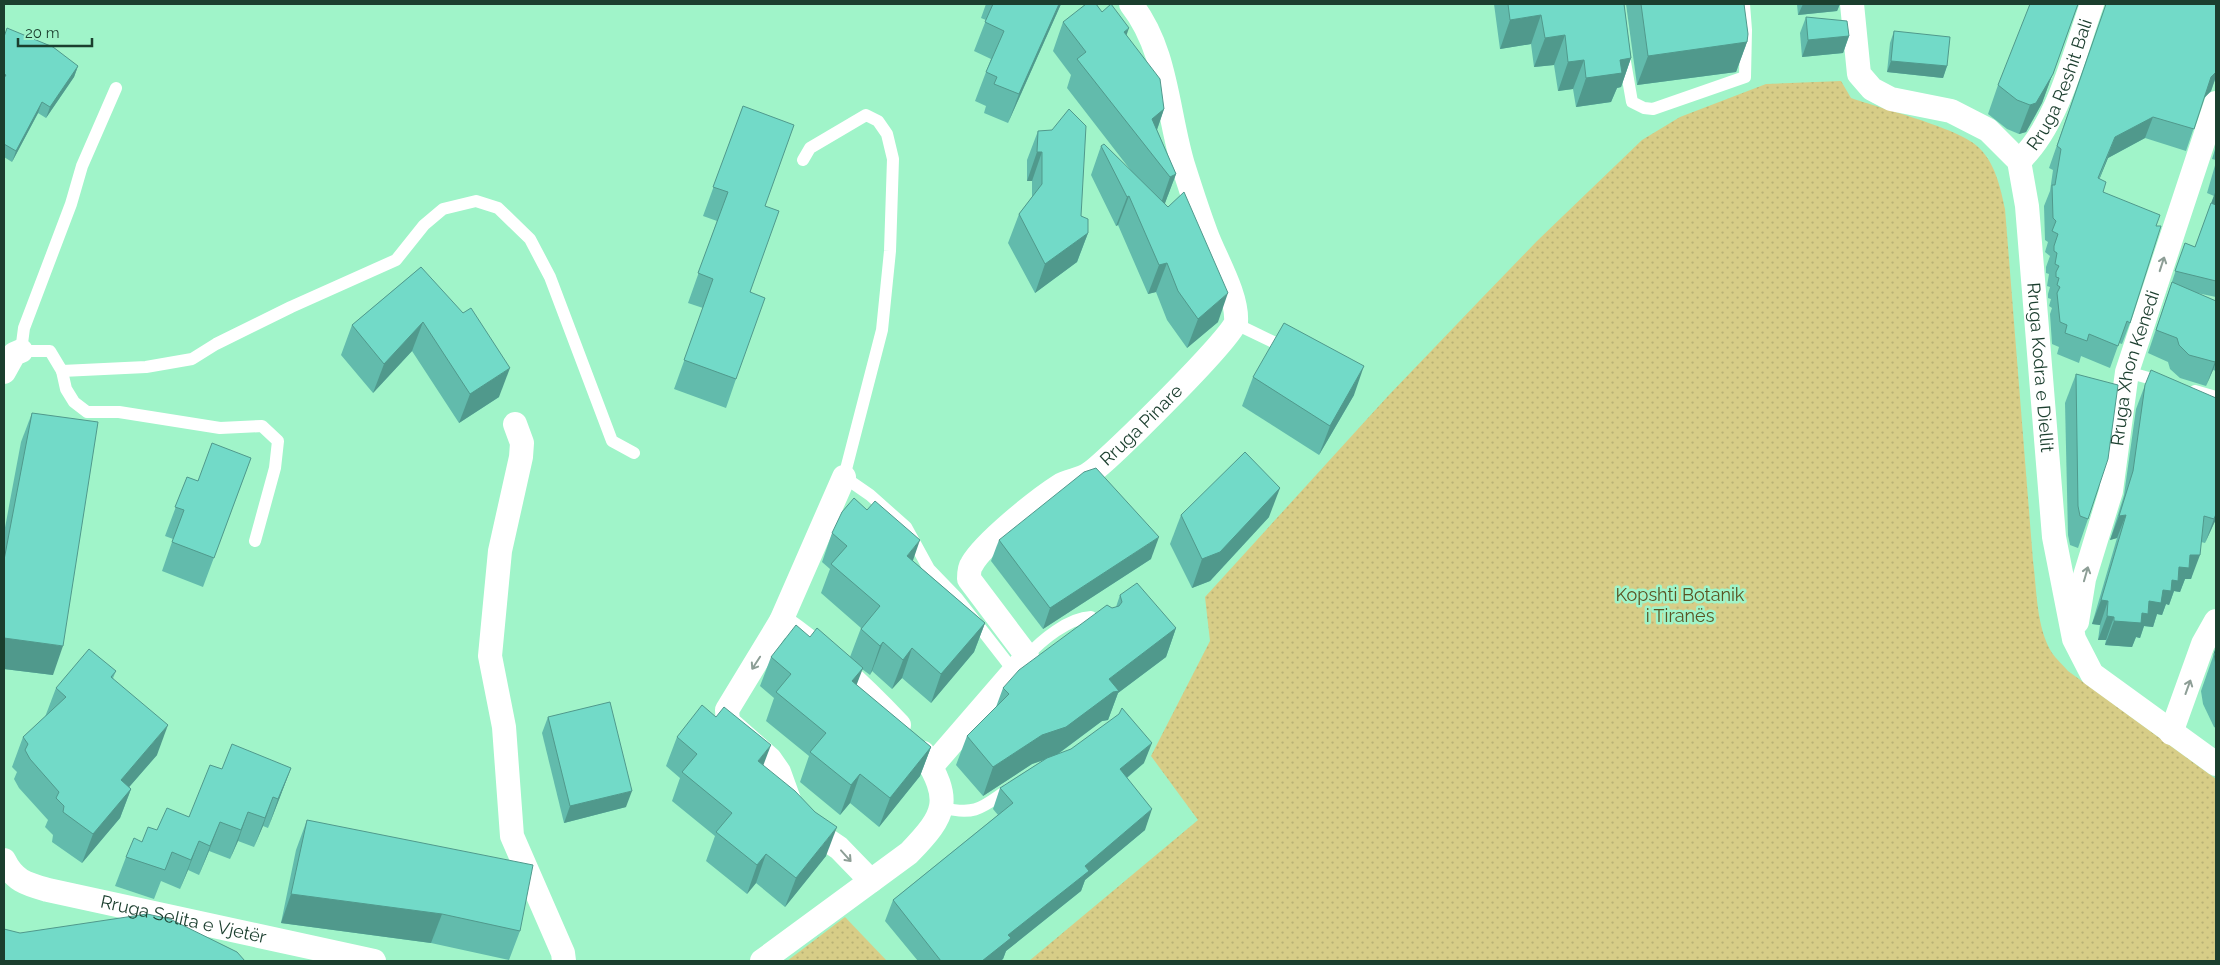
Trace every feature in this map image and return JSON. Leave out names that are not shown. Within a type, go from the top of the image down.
[{"type":"street","points":[[1132,4],[1148,31],[1157,56],[1183,163],[1206,233],[1235,306],[1236,324]]},
{"type":"street","points":[[1852,4],[1859,74],[1872,89],[1891,99],[1951,111],[1988,130],[2019,161]]},
{"type":"street","name":"Rruga Reshit Bali","points":[[2019,161],[2033,148],[2052,116],[2092,4]]},
{"type":"street","name":"Rruga Xhon Kenedi","points":[[2074,639],[2084,579],[2111,491],[2126,372],[2216,103]]},
{"type":"street","name":"Rruga Kodra e Diellit","points":[[2019,161],[2027,206],[2054,537],[2074,639],[2092,674],[2216,764]]},
{"type":"street","name":"Rruga Pinare","points":[[1020,663],[969,579],[970,566],[981,552],[1002,532],[1059,486],[1090,474],[1179,389],[1228,337],[1236,324]]},
{"type":"street","points":[[4,372],[14,354],[21,351]]},
{"type":"street","points":[[515,424],[522,443],[521,457],[500,551],[490,656],[504,727],[512,836],[563,953],[564,961]]},
{"type":"street","points":[[844,477],[781,621],[727,710],[728,722],[770,759],[779,772],[792,808],[800,818],[814,831],[839,848],[870,881]]},
{"type":"street","points":[[762,961],[909,853],[927,834],[943,808],[941,787],[918,745],[863,688],[808,640],[781,621]]},
{"type":"street","points":[[2172,733],[2203,644],[2216,621]]},
{"type":"street","points":[[931,767],[1020,663]]},
{"type":"street","name":"Rruga Selita e Vjetër","points":[[4,860],[10,873],[27,883],[48,890],[374,961]]},
{"type":"lane","points":[[1623,47],[1632,102],[1644,108],[1653,109],[1727,84],[1744,77],[1746,30],[1744,4]]},
{"type":"lane","points":[[116,88],[82,166],[72,204],[24,328],[21,351],[50,351],[62,371],[66,389],[74,402],[87,412],[119,412],[220,428],[262,426],[278,441],[275,468],[255,541]]},
{"type":"lane","points":[[803,160],[810,148],[866,115],[878,121],[887,134],[893,159],[890,251],[882,330],[844,477],[870,496],[906,527],[929,569],[1020,663],[1060,630],[1082,618],[1091,617],[1103,629]]},
{"type":"lane","points":[[62,371],[146,367],[192,359],[216,344],[292,307],[396,260],[424,225],[442,209],[476,201],[498,208],[530,239],[550,277],[612,441],[634,453]]},
{"type":"lane","points":[[1236,324],[1296,353]]},
{"type":"lane","points":[[2126,372],[2216,397]]},
{"type":"lane","points":[[943,808],[963,812],[978,809],[1024,778]]},
{"type":"green space","name":"Kopshti Botanik i Tiranës","points":[[1841,81],[1851,98],[1917,119],[1967,139],[1983,152],[1996,175],[2005,209],[2033,561],[2038,608],[2043,632],[2055,658],[2068,671],[2216,779],[2216,961],[1029,961],[1198,820],[1151,756],[1210,641],[1205,597],[1388,396],[1537,241],[1642,140],[1680,117],[1766,84]]},
{"type":"green space","points":[[845,917],[887,961],[787,961]]},
{"type":"building","points":[[993,4],[1059,4],[1019,94],[994,84],[997,77],[986,72],[1004,31],[985,22]]},
{"type":"building","points":[[1086,4],[1096,4],[1102,12],[1111,4],[1129,28],[1124,32],[1160,79],[1164,109],[1152,119],[1176,174],[1170,177],[1077,59],[1086,52],[1063,22]]},
{"type":"building","points":[[1508,4],[1624,4],[1631,58],[1620,60],[1622,73],[1586,78],[1584,60],[1568,62],[1565,35],[1545,38],[1541,15],[1510,20]]},
{"type":"building","points":[[1641,4],[1744,4],[1748,34],[1747,42],[1648,56]]},
{"type":"building","points":[[2030,4],[2078,4],[2053,74],[2036,103],[2030,105],[2017,100],[1998,85]]},
{"type":"building","points":[[2106,4],[2216,4],[2216,72],[2211,77],[2194,129],[2153,117],[2115,137],[2098,178],[2106,182],[2103,192],[2160,215],[2156,226],[2161,226],[2130,323],[2127,321],[2118,346],[2089,334],[2087,341],[2065,333],[2067,325],[2060,322],[2057,293],[2060,287],[2057,285],[2059,278],[2056,277],[2059,266],[2055,264],[2057,253],[2054,251],[2058,234],[2052,231],[2056,221],[2053,218],[2052,185],[2055,185],[2061,149],[2057,146]]},
{"type":"building","points":[[1806,17],[1847,21],[1849,36],[1808,40]]},
{"type":"building","points":[[7,28],[53,47],[78,66],[50,107],[42,102],[16,151],[4,144],[4,78],[6,75],[4,74],[4,37]]},
{"type":"building","points":[[1894,31],[1950,37],[1947,66],[1891,61]]},
{"type":"building","points":[[743,106],[794,125],[765,206],[779,211],[750,292],[765,298],[736,379],[684,360],[713,279],[698,273],[728,192],[713,187]]},
{"type":"building","points":[[1069,109],[1086,126],[1081,216],[1088,219],[1088,233],[1045,264],[1019,214],[1042,184],[1042,152],[1037,152],[1038,131],[1052,130]]},
{"type":"building","points":[[1104,144],[1168,207],[1184,192],[1228,293],[1198,319],[1178,291],[1167,263],[1159,265],[1129,196],[1127,197],[1101,146]]},
{"type":"building","points":[[2211,203],[2216,205],[2216,281],[2175,271],[2185,243],[2195,247]]},
{"type":"building","points":[[421,267],[463,313],[471,308],[510,368],[470,394],[423,322],[384,364],[352,325]]},
{"type":"building","points":[[2172,282],[2216,301],[2215,362],[2189,355],[2179,345],[2177,338],[2156,330]]},
{"type":"building","points":[[1284,323],[1364,366],[1330,426],[1253,377]]},
{"type":"building","points":[[2151,370],[2216,398],[2216,514],[2214,519],[2204,516],[2200,555],[2190,555],[2189,568],[2179,567],[2178,581],[2172,580],[2171,591],[2163,590],[2161,603],[2149,601],[2148,614],[2142,613],[2141,623],[2114,621],[2114,617],[2107,616],[2108,601],[2101,600],[2126,515],[2119,516],[2133,471],[2145,385]]},
{"type":"building","points":[[2076,374],[2118,385],[2108,459],[2088,519],[2080,516],[2078,506]]},
{"type":"building","points":[[32,413],[98,422],[63,646],[4,638],[4,560]]},
{"type":"building","points":[[212,443],[251,458],[214,558],[172,542],[184,510],[175,507],[187,477],[198,481]]},
{"type":"building","points":[[1245,452],[1280,488],[1220,552],[1202,559],[1181,515]]},
{"type":"building","points":[[1096,468],[1159,537],[1050,608],[999,540],[1084,472]]},
{"type":"building","points":[[854,498],[867,510],[875,501],[920,540],[907,556],[985,623],[941,674],[912,648],[903,660],[883,642],[880,646],[861,629],[880,606],[831,564],[847,546],[832,533],[842,512]]},
{"type":"building","points":[[1137,583],[1176,628],[1109,679],[1119,691],[1113,692],[1066,727],[1042,735],[993,767],[967,736],[1009,694],[1003,688],[1019,670],[1107,605],[1112,608],[1119,606],[1122,602],[1120,595]]},
{"type":"building","points":[[796,625],[810,637],[817,628],[863,668],[852,681],[931,747],[890,798],[860,774],[851,785],[810,752],[826,733],[776,692],[791,674],[771,657]]},
{"type":"building","points":[[2216,648],[2216,665],[2214,654]]},
{"type":"building","points":[[89,649],[116,671],[111,677],[168,725],[121,780],[131,789],[93,834],[63,812],[64,806],[56,798],[59,792],[30,759],[25,750],[28,744],[23,737],[66,697],[56,688]]},
{"type":"building","points":[[610,702],[632,791],[570,806],[548,717]]},
{"type":"building","points":[[702,705],[716,717],[724,707],[771,745],[758,761],[795,791],[815,812],[837,827],[796,878],[766,854],[757,865],[716,832],[732,813],[682,772],[697,754],[677,737]]},
{"type":"building","points":[[1122,708],[1152,743],[1120,769],[1152,809],[1085,866],[1089,871],[1008,935],[1011,938],[982,961],[941,961],[893,900],[1013,803],[1000,788],[1047,758],[1071,749],[1119,714]]},
{"type":"building","points":[[232,744],[291,768],[278,799],[273,797],[265,818],[248,812],[241,830],[220,822],[210,846],[199,841],[191,860],[172,852],[165,870],[126,857],[134,838],[142,842],[148,827],[157,830],[167,808],[189,817],[210,765],[222,769]]},
{"type":"building","points":[[307,820],[533,865],[520,931],[442,914],[291,894]]},
{"type":"building","points":[[147,914],[170,919],[237,952],[245,961],[4,961],[4,929],[20,933]]}]
